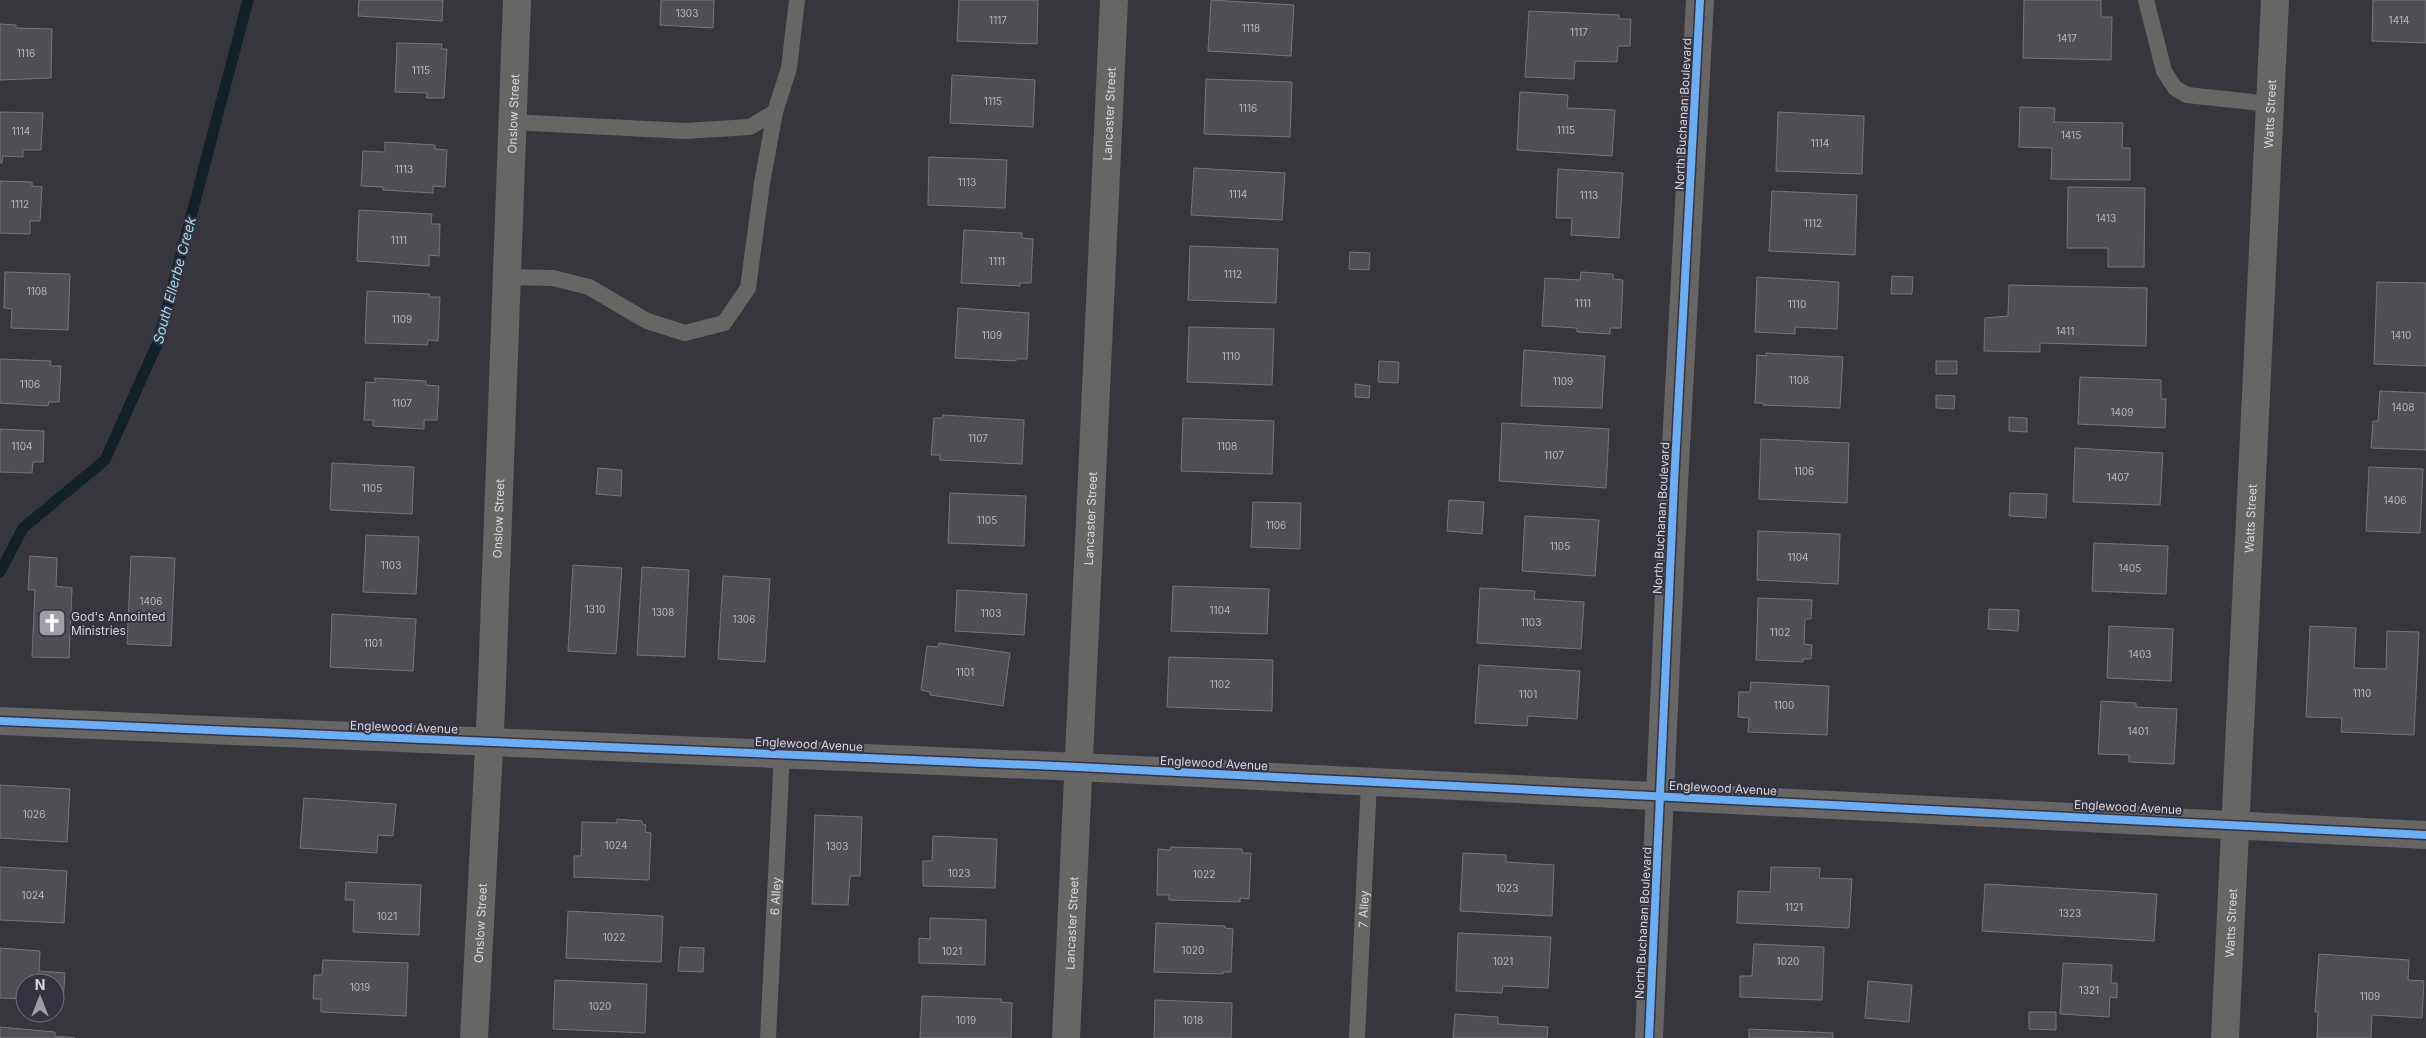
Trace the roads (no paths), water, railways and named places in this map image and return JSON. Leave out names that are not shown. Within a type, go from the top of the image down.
[{"type":"street","name":"Onslow Street","points":[[474,1038],[490,742],[517,0]]},
{"type":"street","name":"Lancaster Street","points":[[1066,1038],[1114,0]]},
{"type":"street","name":"North Buchanan Boulevard","points":[[1648,1038],[1700,0]]},
{"type":"street","name":"Watts Street","points":[[2225,1038],[2275,0]]},
{"type":"street","name":"Englewood Avenue","points":[[0,721],[782,754],[2235,824],[2426,835]]},
{"type":"lane","points":[[506,278],[553,278],[589,287],[647,321],[685,333],[724,324],[748,288],[762,183],[775,112],[790,68],[797,0]]},
{"type":"lane","points":[[2146,0],[2164,71],[2175,88],[2187,95],[2271,104]]},
{"type":"lane","points":[[512,122],[685,131],[750,128],[775,112]]},
{"type":"lane","name":"6 Alley","points":[[768,1038],[782,754]]},
{"type":"lane","name":"7 Alley","points":[[1357,1038],[1369,782]]},
{"type":"waterway","name":"South Ellerbe Creek","points":[[0,572],[23,528],[105,460],[158,342],[248,0]]},
{"type":"place","name":"God's Annointed Ministries","points":[[52,623]]}]
